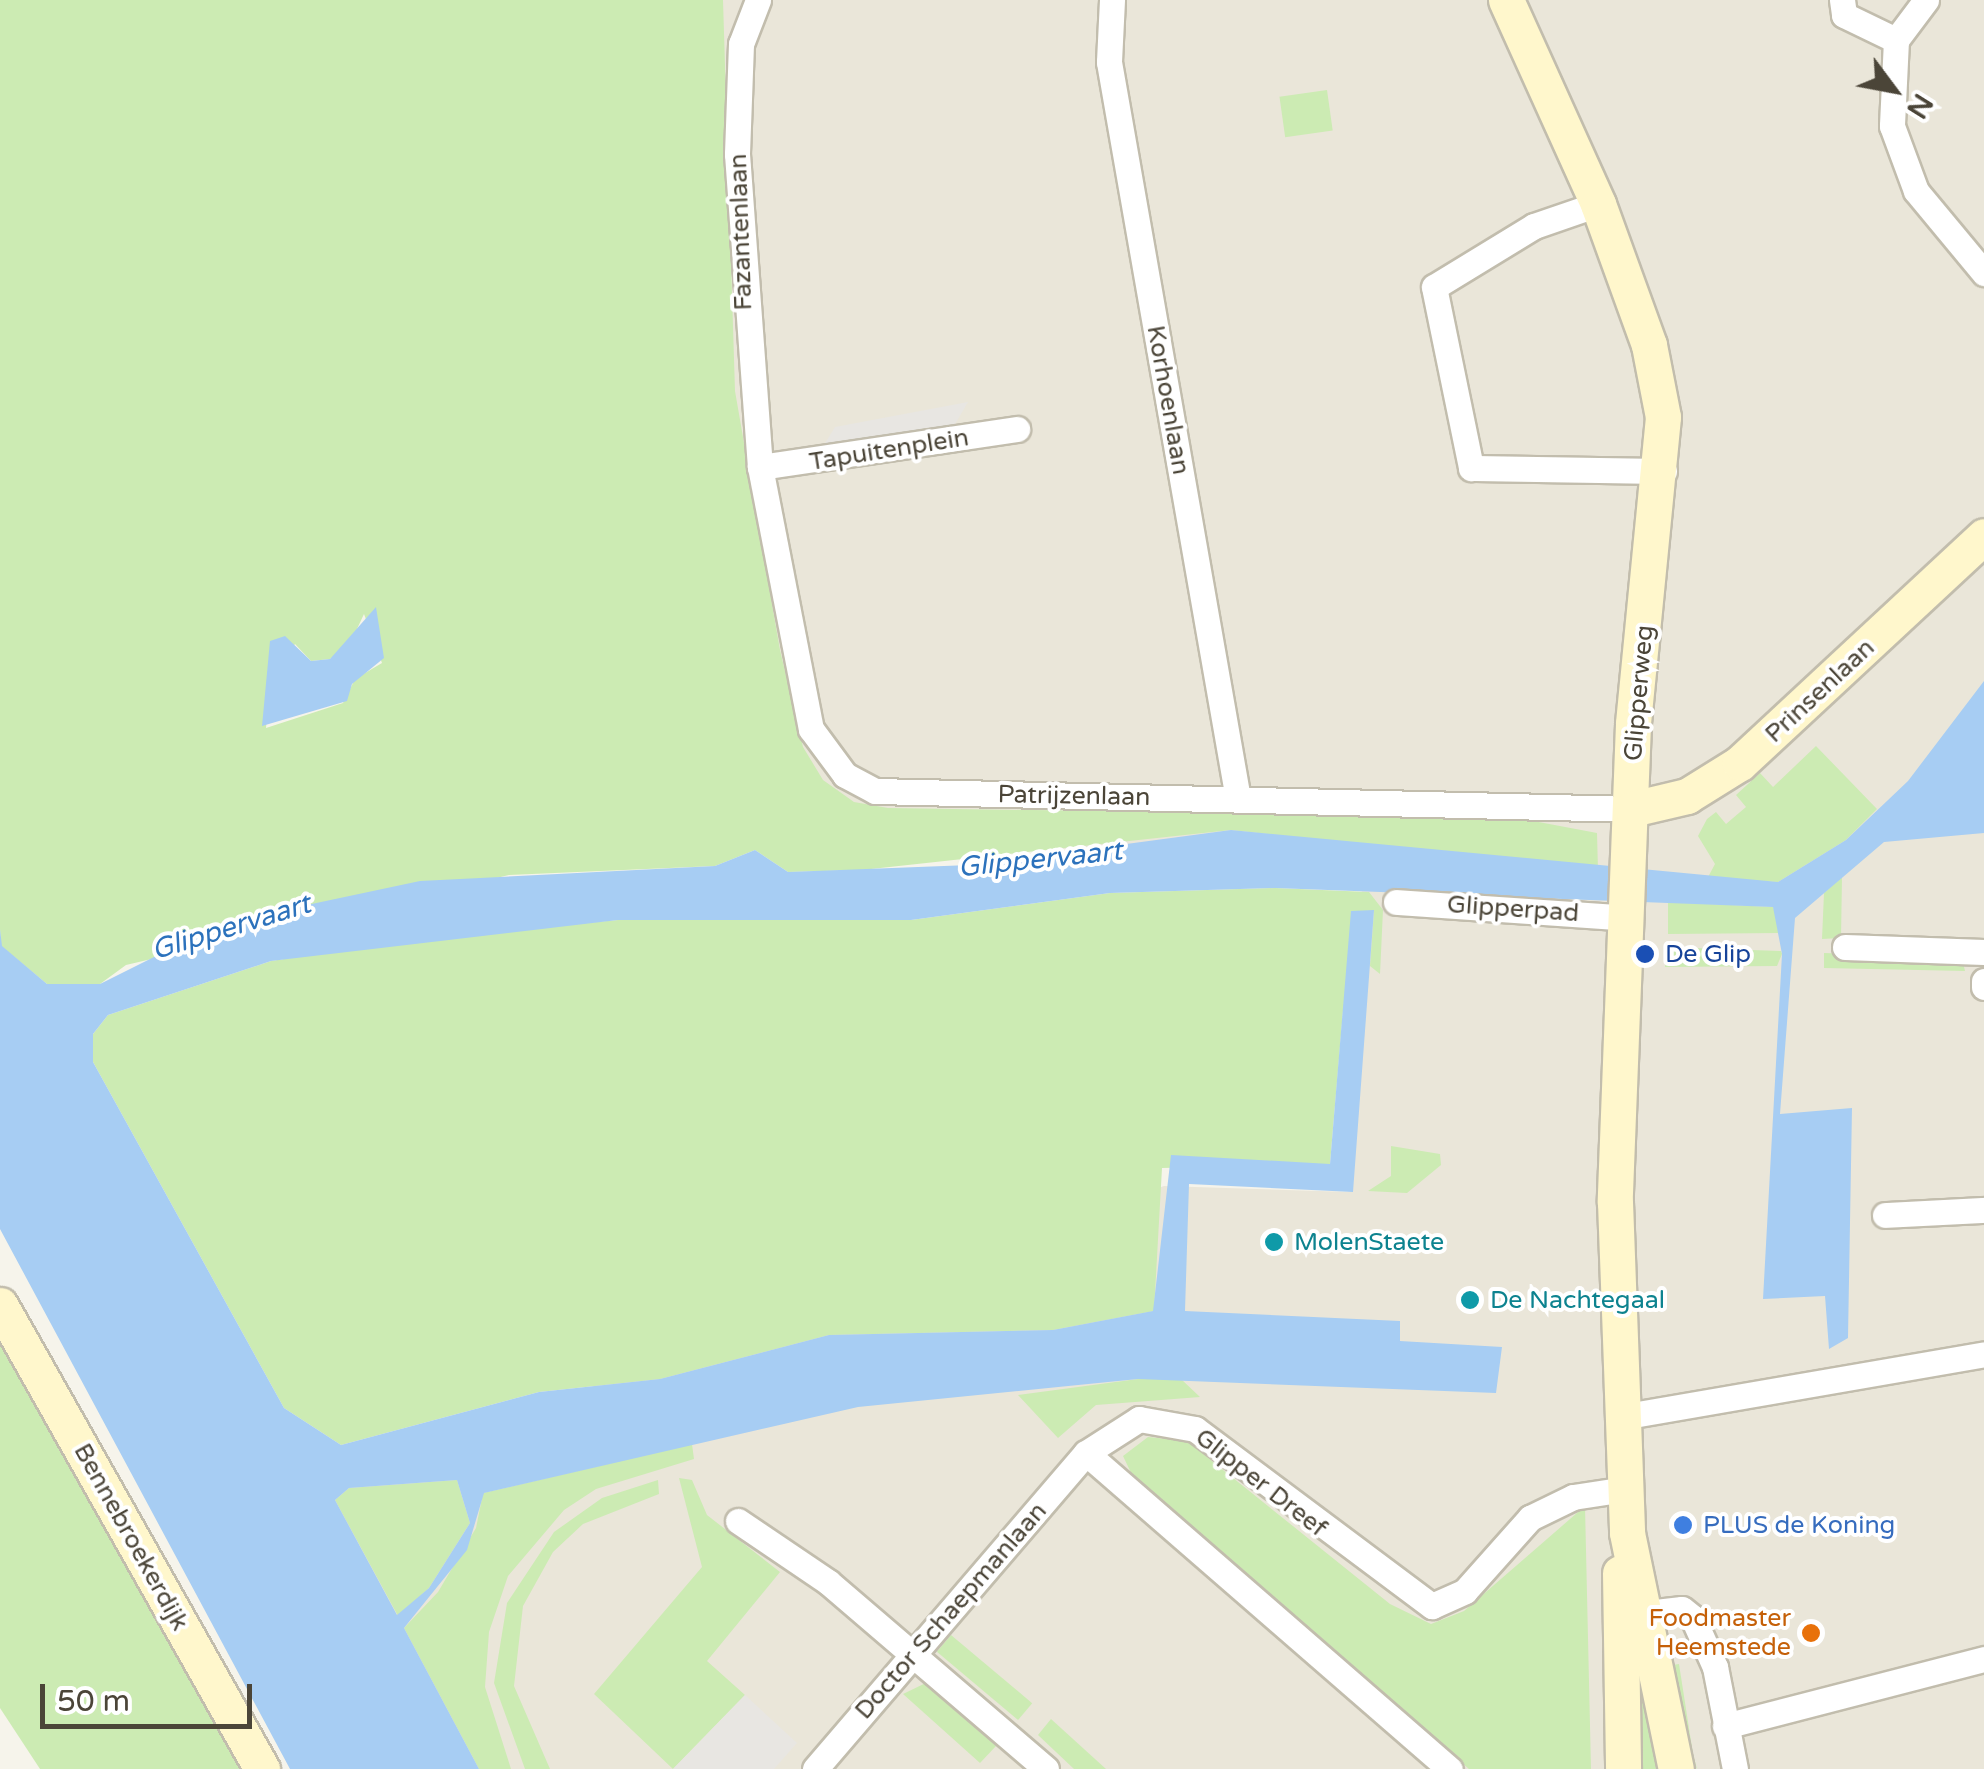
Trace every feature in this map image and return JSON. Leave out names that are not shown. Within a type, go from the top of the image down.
[{"type":"street","name":"Fazantenlaan","points":[[758,0],[741,44],[737,154],[760,467]]},
{"type":"street","name":"Korhoenlaan","points":[[1112,0],[1109,62],[1238,799]]},
{"type":"street","name":"Glipperweg","points":[[1506,0],[1598,204],[1659,379],[1664,471],[1633,724],[1632,864],[1615,1202],[1621,1417]]},
{"type":"street","points":[[1842,0],[1844,15],[1896,40]]},
{"type":"street","points":[[1926,0],[1896,40],[1892,126],[1916,191],[1984,273]]},
{"type":"street","points":[[1598,204],[1534,226],[1434,288],[1471,468],[1664,471]]},
{"type":"street","name":"Tapuitenplein","points":[[760,467],[1017,429]]},
{"type":"street","name":"Patrijzenlaan","points":[[760,467],[811,729],[859,786],[1632,809]]},
{"type":"street","name":"Prinsenlaan","points":[[1632,809],[1687,796],[1750,755],[1984,536]]},
{"type":"street","name":"Glipperpad","points":[[1396,902],[1629,918]]},
{"type":"street","points":[[1845,947],[1984,952]]},
{"type":"street","points":[[1885,1215],[1984,1210]]},
{"type":"street","name":"Bennebroekerdijk","points":[[0,1305],[262,1769]]},
{"type":"street","points":[[1623,1769],[1633,1614],[1621,1417],[1984,1354]]},
{"type":"street","name":"Glipper Dreef","points":[[1086,1452],[1139,1420],[1195,1429],[1432,1606],[1466,1590],[1530,1518],[1573,1497],[1625,1489]]},
{"type":"street","points":[[1086,1452],[1450,1769]]},
{"type":"street","name":"Doctor Schaepmanlaan","points":[[815,1769],[1086,1452]]},
{"type":"street","points":[[738,1522],[916,1653],[1046,1769]]},
{"type":"street","points":[[1633,1614],[1682,1609],[1693,1618],[1735,1769]]},
{"type":"street","points":[[1633,1614],[1676,1769]]},
{"type":"street","points":[[1725,1726],[1984,1659]]},
{"type":"shaded area","points":[[678,0],[1984,0],[1984,1769],[450,1769],[295,1491],[1164,1186],[1351,1192],[1337,1183],[1364,865],[736,831]]},
{"type":"shaded area","points":[[968,402],[951,431],[819,453],[835,427]]},
{"type":"shaded area","points":[[745,1695],[797,1743],[774,1769],[673,1769]]},
{"type":"green space","points":[[0,0],[723,0],[735,391],[780,650],[803,747],[823,780],[854,802],[888,808],[1512,817],[1597,833],[1598,870],[1231,830],[862,870],[788,872],[755,850],[715,866],[509,875],[126,965],[100,984],[47,984],[1,946]],"holes":[[[364,614],[382,663],[355,679],[343,703],[266,728],[270,684],[295,644],[311,661],[330,659],[349,646]]]},
{"type":"green space","points":[[1327,90],[1333,131],[1285,137],[1279,97]]},
{"type":"green space","points":[[1816,746],[1877,809],[1846,840],[1778,882],[1707,879],[1715,864],[1698,836],[1707,819],[1716,812],[1726,824],[1746,807],[1736,795],[1760,773],[1773,787]]},
{"type":"green space","points":[[1842,877],[1841,938],[1822,939],[1824,893]]},
{"type":"green space","points":[[1275,888],[1369,892],[1383,910],[1380,974],[1370,966],[1374,910],[1343,1011],[1330,1164],[1162,1168],[1154,1311],[1053,1330],[829,1335],[660,1379],[539,1392],[341,1445],[284,1408],[93,1062],[93,1034],[108,1015],[271,961],[418,938],[618,920],[911,920],[1110,893]]},
{"type":"green space","points":[[1668,902],[1773,907],[1782,933],[1668,934]]},
{"type":"green space","points":[[1668,947],[1782,954],[1777,966],[1665,967]]},
{"type":"green space","points":[[1824,953],[1962,958],[1965,971],[1824,968]]},
{"type":"green space","points":[[1391,1146],[1440,1154],[1441,1165],[1407,1193],[1368,1191],[1391,1176]]},
{"type":"green space","points":[[0,1327],[248,1769],[40,1769],[0,1708]]},
{"type":"green space","points":[[1138,1379],[1181,1379],[1200,1397],[1096,1405],[1058,1438],[1018,1395]]},
{"type":"green space","points":[[1148,1437],[1187,1441],[1390,1604],[1431,1624],[1464,1611],[1585,1506],[1591,1769],[1469,1769],[1133,1477],[1123,1456]]},
{"type":"green space","points":[[692,1444],[694,1459],[596,1489],[564,1510],[508,1576],[489,1632],[485,1687],[511,1769],[479,1769],[404,1628],[438,1592],[476,1528],[483,1493]]},
{"type":"green space","points":[[679,1478],[692,1480],[707,1515],[780,1572],[707,1661],[745,1695],[673,1769],[594,1694],[702,1567]]},
{"type":"green space","points":[[457,1480],[470,1523],[429,1588],[398,1616],[335,1500],[349,1488]]},
{"type":"green space","points":[[658,1480],[659,1494],[583,1524],[553,1552],[523,1606],[514,1686],[550,1769],[525,1769],[494,1683],[507,1603],[554,1532],[602,1498]]},
{"type":"green space","points":[[951,1635],[1032,1703],[1018,1720],[937,1652]]},
{"type":"green space","points":[[1630,1641],[1667,1769],[1633,1769]]},
{"type":"green space","points":[[1679,1664],[1697,1769],[1689,1757],[1673,1665]]},
{"type":"green space","points":[[932,1680],[996,1746],[980,1763],[903,1694]]},
{"type":"green space","points":[[1051,1719],[1106,1769],[1074,1769],[1038,1735]]},
{"type":"water","points":[[376,607],[384,658],[352,684],[347,701],[262,726],[270,641],[285,636],[311,661],[330,659]]},
{"type":"water","name":"Glippervaart","points":[[1984,681],[1984,833],[1884,842],[1795,918],[1780,1114],[1852,1108],[1848,1338],[1829,1349],[1825,1296],[1763,1299],[1782,954],[1773,907],[1275,888],[1110,893],[911,920],[618,920],[271,961],[108,1015],[93,1034],[93,1062],[284,1408],[341,1445],[539,1392],[660,1379],[829,1335],[1053,1330],[1153,1311],[1171,1155],[1330,1164],[1351,911],[1374,910],[1353,1192],[1189,1184],[1185,1311],[1400,1321],[1400,1341],[1502,1347],[1496,1393],[1138,1379],[858,1407],[484,1493],[467,1550],[404,1628],[479,1769],[290,1769],[0,1229],[0,929],[2,946],[47,984],[100,984],[222,923],[420,881],[715,866],[755,850],[788,872],[970,865],[1231,830],[1778,882],[1846,840],[1908,781]],"holes":[[[457,1480],[470,1523],[429,1588],[397,1615],[335,1500],[349,1488]]]},
{"type":"place","name":"De Glip","points":[[1645,954]]},
{"type":"place","name":"MolenStaete","points":[[1274,1242]]},
{"type":"place","name":"De Nachtegaal","points":[[1470,1300]]},
{"type":"place","name":"PLUS de Koning","points":[[1683,1525]]},
{"type":"place","name":"Foodmaster Heemstede","points":[[1811,1633]]}]
